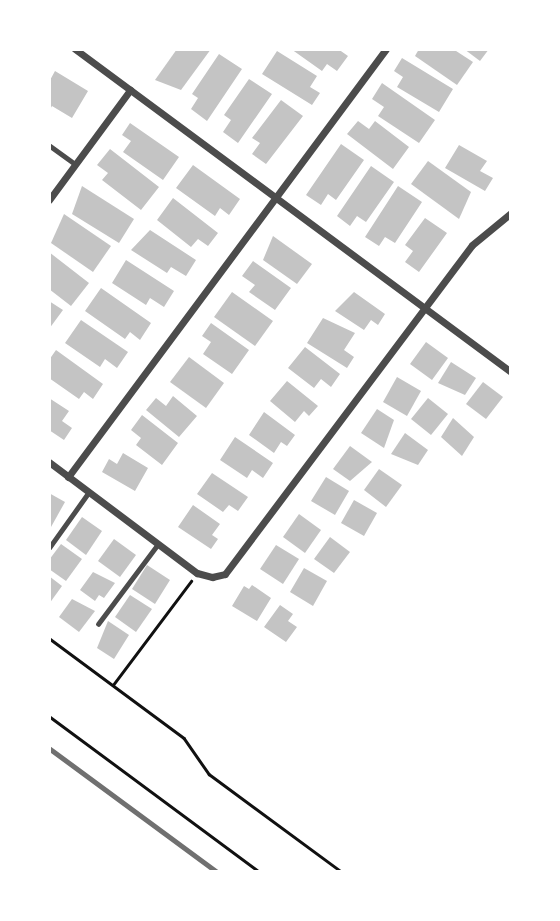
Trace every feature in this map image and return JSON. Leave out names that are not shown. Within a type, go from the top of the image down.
[{"type":"street","points":[[75,49],[511,372]]},
{"type":"street","points":[[68,477],[386,49]]},
{"type":"street","points":[[49,200],[130,90]]},
{"type":"street","points":[[49,462],[197,573],[216,577],[233,567],[477,238],[511,213]]},
{"type":"lane","points":[[49,145],[75,164]]},
{"type":"lane","points":[[49,548],[89,492]]},
{"type":"lane","points":[[98,624],[158,543]]},
{"type":"path","points":[[113,685],[197,573]]},
{"type":"path","points":[[49,638],[184,737],[209,774],[342,872]]},
{"type":"path","points":[[49,716],[260,872]]},
{"type":"building","points":[[177,49],[211,49],[181,90],[155,80]]},
{"type":"building","points":[[291,49],[338,49],[348,56],[337,71],[327,64],[322,71]]},
{"type":"building","points":[[419,49],[453,49],[473,62],[457,85],[415,56]]},
{"type":"building","points":[[464,49],[489,49],[480,61]]},
{"type":"building","points":[[277,51],[317,76],[310,87],[320,93],[312,105],[262,74]]},
{"type":"building","points":[[219,54],[242,69],[207,121],[191,109],[198,98],[192,94]]},
{"type":"building","points":[[402,58],[453,89],[439,112],[397,87],[403,77],[394,71]]},
{"type":"building","points":[[55,71],[88,91],[72,118],[52,106],[49,111],[49,82]]},
{"type":"building","points":[[249,79],[272,94],[238,143],[223,132],[231,120],[224,115]]},
{"type":"building","points":[[382,83],[435,120],[419,143],[378,116],[384,107],[372,99]]},
{"type":"building","points":[[281,100],[303,116],[266,164],[252,154],[260,143],[252,138]]},
{"type":"building","points":[[358,121],[369,129],[375,121],[409,147],[393,169],[347,134]]},
{"type":"building","points":[[130,123],[179,157],[163,180],[123,152],[131,141],[122,135]]},
{"type":"building","points":[[341,144],[364,160],[336,200],[328,194],[321,205],[306,195]]},
{"type":"building","points":[[459,145],[487,161],[480,171],[493,178],[485,191],[445,168]]},
{"type":"building","points":[[110,149],[159,187],[141,210],[102,180],[108,173],[97,165]]},
{"type":"building","points":[[428,161],[471,192],[459,219],[411,184]]},
{"type":"building","points":[[193,165],[240,199],[229,215],[220,208],[215,216],[176,188]]},
{"type":"building","points":[[371,166],[394,182],[366,222],[357,216],[350,226],[337,216]]},
{"type":"building","points":[[82,186],[134,219],[119,243],[72,214]]},
{"type":"building","points":[[398,186],[422,202],[395,243],[385,237],[379,246],[365,237]]},
{"type":"building","points":[[173,198],[218,233],[208,246],[198,239],[191,247],[157,220]]},
{"type":"building","points":[[64,214],[111,246],[93,272],[51,243]]},
{"type":"building","points":[[425,218],[447,233],[419,272],[405,262],[413,251],[405,245]]},
{"type":"building","points":[[150,230],[196,260],[186,276],[171,267],[167,273],[131,250]]},
{"type":"building","points":[[273,236],[312,264],[297,284],[263,260]]},
{"type":"building","points":[[49,252],[89,283],[71,306],[49,289]]},
{"type":"building","points":[[126,260],[174,291],[164,307],[150,298],[146,305],[112,283]]},
{"type":"building","points":[[253,261],[291,288],[275,310],[249,292],[255,285],[242,276]]},
{"type":"building","points":[[101,288],[151,323],[140,340],[130,332],[125,339],[85,311]]},
{"type":"building","points":[[232,292],[273,321],[255,346],[214,317]]},
{"type":"building","points":[[354,292],[385,314],[378,325],[371,320],[364,330],[335,311]]},
{"type":"building","points":[[49,301],[63,310],[49,329]]},
{"type":"building","points":[[323,318],[355,333],[344,350],[354,357],[347,368],[307,343]]},
{"type":"building","points":[[81,320],[128,352],[117,368],[105,359],[100,367],[65,343]]},
{"type":"building","points":[[211,323],[249,350],[232,374],[203,354],[211,342],[202,336]]},
{"type":"building","points":[[426,342],[448,358],[432,380],[410,364]]},
{"type":"building","points":[[305,347],[340,374],[331,387],[321,379],[314,388],[288,368]]},
{"type":"building","points":[[56,350],[103,384],[93,399],[84,392],[79,399],[49,378],[49,360]]},
{"type":"building","points":[[189,357],[224,383],[206,408],[170,382]]},
{"type":"building","points":[[451,362],[476,378],[465,395],[438,383]]},
{"type":"building","points":[[397,377],[421,391],[407,416],[383,402]]},
{"type":"building","points":[[287,381],[318,406],[309,416],[304,411],[295,422],[270,401]]},
{"type":"building","points":[[483,382],[503,397],[486,419],[466,404]]},
{"type":"building","points":[[173,396],[197,416],[179,437],[146,410],[156,398],[166,406]]},
{"type":"building","points":[[49,398],[69,411],[62,421],[72,428],[64,440],[49,430]]},
{"type":"building","points":[[428,398],[448,414],[431,435],[411,419]]},
{"type":"building","points":[[377,409],[394,420],[384,448],[361,433]]},
{"type":"building","points":[[264,412],[295,435],[287,446],[281,442],[274,453],[249,435]]},
{"type":"building","points":[[142,415],[178,443],[162,465],[136,445],[141,438],[131,430]]},
{"type":"building","points":[[453,418],[474,437],[462,456],[441,437]]},
{"type":"building","points":[[405,433],[428,450],[418,465],[391,454]]},
{"type":"building","points":[[235,437],[273,463],[263,478],[252,470],[247,478],[220,460]]},
{"type":"building","points":[[350,446],[372,462],[350,481],[333,469]]},
{"type":"building","points":[[123,453],[148,468],[135,491],[102,472],[109,459],[117,464]]},
{"type":"building","points":[[379,469],[402,485],[386,507],[364,490]]},
{"type":"building","points":[[212,473],[248,497],[238,511],[229,505],[223,512],[197,494]]},
{"type":"building","points":[[326,477],[349,491],[335,515],[311,501]]},
{"type":"building","points":[[49,493],[65,502],[51,527],[49,526]]},
{"type":"building","points":[[354,500],[377,513],[364,536],[341,523]]},
{"type":"building","points":[[193,505],[220,524],[212,535],[218,539],[211,549],[178,527]]},
{"type":"building","points":[[299,514],[321,530],[305,553],[283,537]]},
{"type":"building","points":[[82,517],[102,531],[86,555],[66,540]]},
{"type":"building","points":[[330,537],[350,552],[334,573],[314,559]]},
{"type":"building","points":[[114,539],[136,555],[120,577],[98,561]]},
{"type":"building","points":[[61,544],[82,559],[66,581],[49,569],[49,560]]},
{"type":"building","points":[[276,545],[299,559],[283,584],[260,569]]},
{"type":"building","points":[[147,565],[170,580],[155,604],[132,589]]},
{"type":"building","points":[[304,568],[327,581],[313,606],[290,592]]},
{"type":"building","points":[[93,572],[115,583],[104,598],[99,595],[95,601],[80,590]]},
{"type":"building","points":[[49,576],[62,586],[49,604]]},
{"type":"building","points":[[252,585],[271,598],[257,621],[232,606],[244,586],[249,589]]},
{"type":"building","points":[[130,595],[152,609],[136,632],[115,617]]},
{"type":"building","points":[[72,599],[95,611],[79,632],[59,617]]},
{"type":"building","points":[[280,605],[293,614],[288,621],[297,627],[286,642],[264,627]]},
{"type":"building","points":[[108,621],[129,635],[114,659],[97,648]]},
{"type":"railway","points":[[49,748],[217,872]]}]
